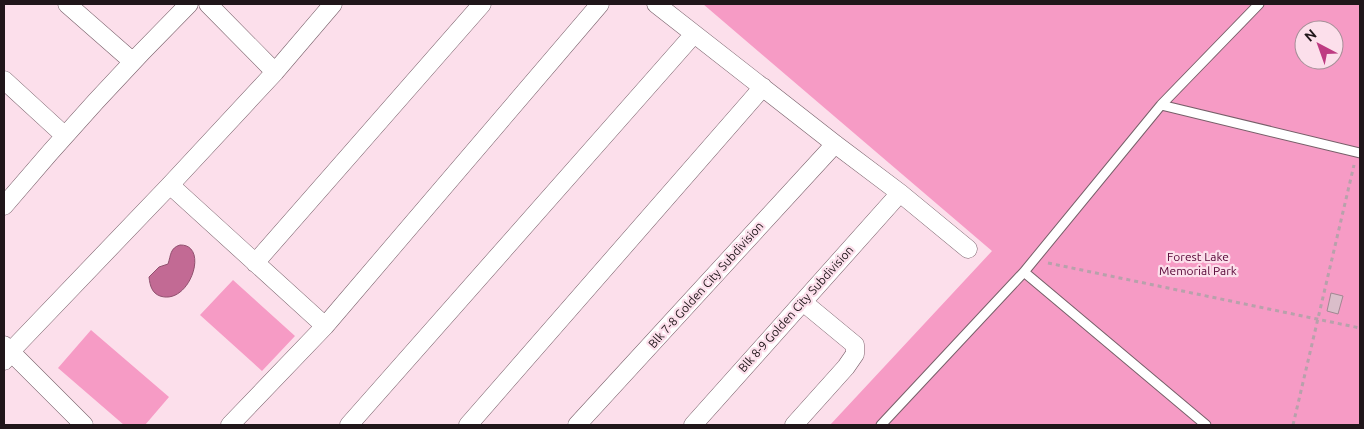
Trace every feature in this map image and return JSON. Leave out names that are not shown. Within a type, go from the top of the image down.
[{"type":"street","points":[[67,4],[132,61]]},
{"type":"street","points":[[4,205],[64,135],[132,61],[189,4]]},
{"type":"street","points":[[208,4],[275,72]]},
{"type":"street","points":[[84,425],[6,352],[170,185],[275,72],[333,4]]},
{"type":"street","points":[[255,263],[482,4]]},
{"type":"street","points":[[230,425],[325,326],[600,4]]},
{"type":"street","points":[[656,4],[900,193],[968,249]]},
{"type":"street","points":[[349,425],[694,34]]},
{"type":"street","points":[[4,80],[64,135]]},
{"type":"street","points":[[468,425],[764,87]]},
{"type":"street","name":"Blk 7-8 Golden City Subdivision","points":[[578,425],[835,144]]},
{"type":"street","points":[[170,185],[325,326]]},
{"type":"street","name":"Blk 8-9 Golden City Subdivision","points":[[693,425],[900,193]]},
{"type":"street","points":[[794,425],[846,367],[855,354],[856,349],[855,345],[803,302]]},
{"type":"lane","points":[[881,425],[1024,272],[1161,104],[1259,4]]},
{"type":"lane","points":[[1161,104],[1359,153]]},
{"type":"lane","points":[[1024,272],[1206,425]]},
{"type":"path","points":[[1293,425],[1359,153]]},
{"type":"path","points":[[1034,260],[1360,328]]},
{"type":"green space","name":"Forest Lake Memorial Park","points":[[703,4],[1360,4],[1360,425],[830,425],[992,251]]},
{"type":"green space","points":[[233,280],[295,336],[262,371],[200,315]]},
{"type":"green space","points":[[91,330],[169,397],[145,425],[124,425],[58,368]]},
{"type":"shaded area","points":[[180,245],[189,247],[194,254],[195,263],[192,274],[180,292],[171,297],[160,296],[152,289],[149,277],[159,267],[168,264],[173,250]]},
{"type":"building","points":[[1331,293],[1343,296],[1338,314],[1327,311]]}]
